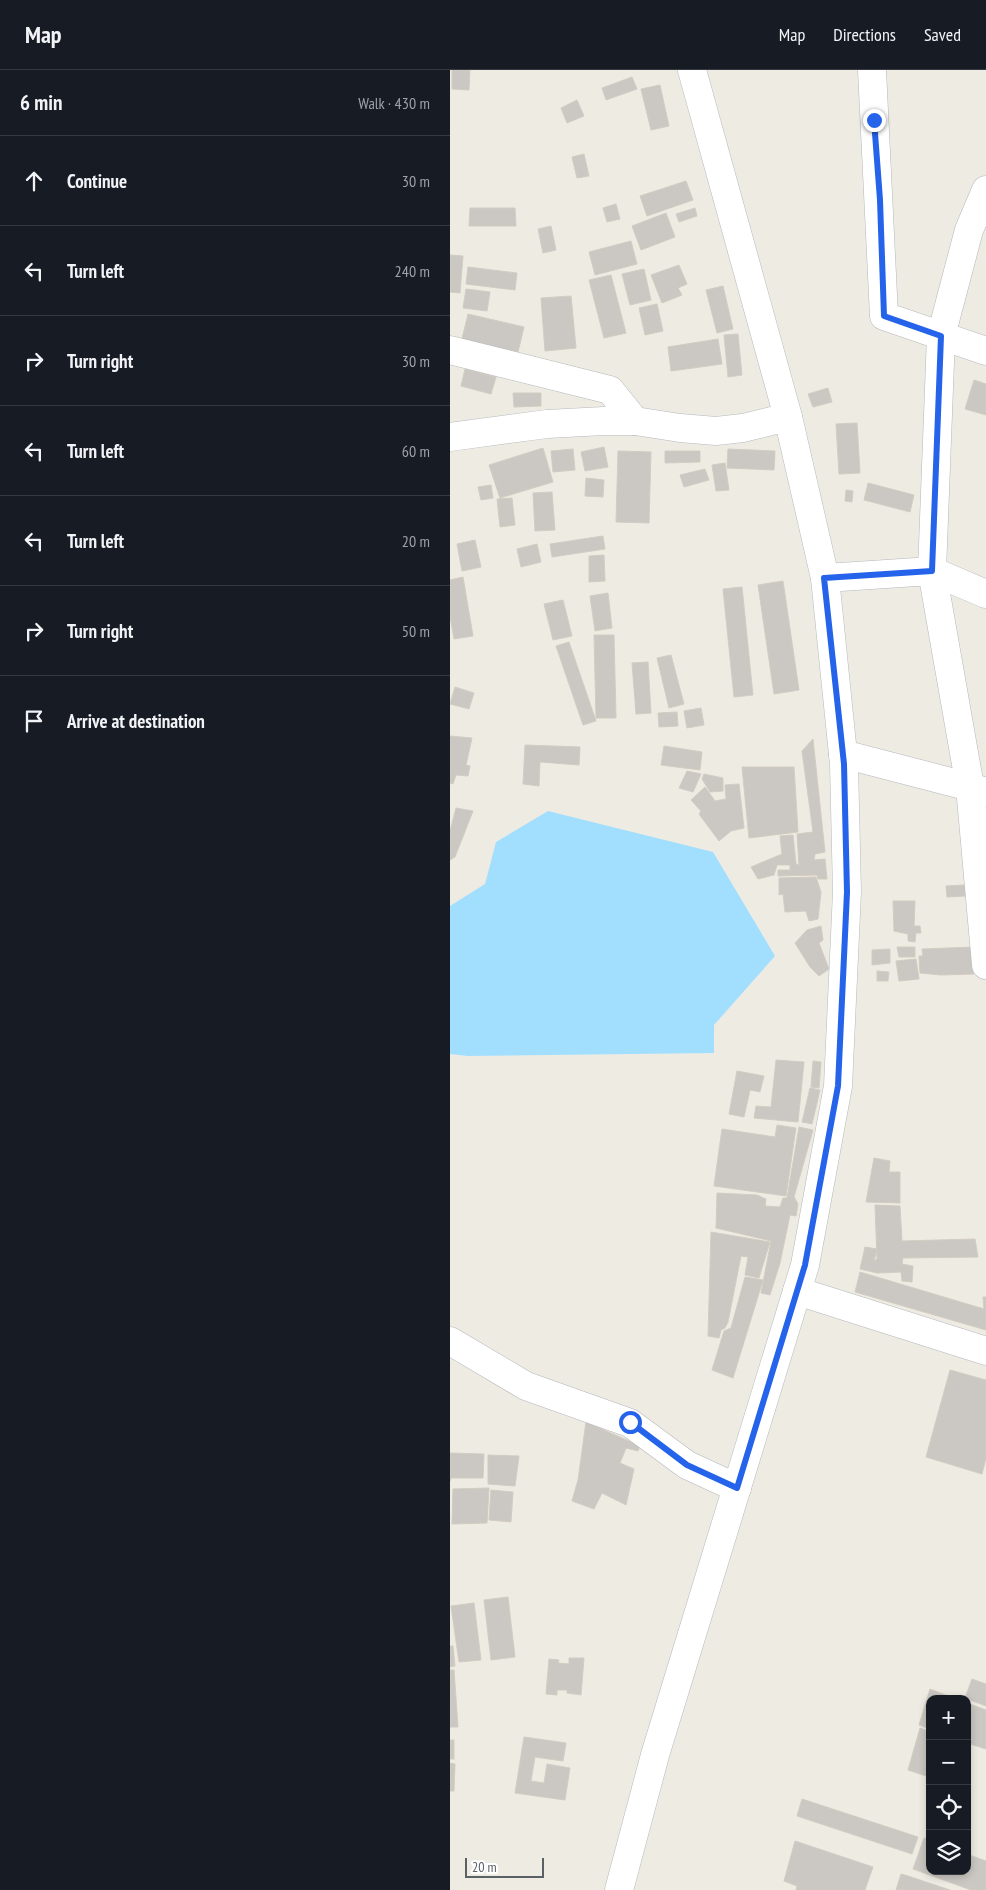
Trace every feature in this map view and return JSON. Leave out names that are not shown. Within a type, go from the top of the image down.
[{"type":"street","points":[[619,1890],[655,1755],[805,1265],[838,1086],[847,892],[843,754],[824,578],[788,417],[692,70]]},
{"type":"street","points":[[872,70],[884,316],[986,351]]},
{"type":"street","points":[[986,190],[969,230],[941,336],[932,571],[978,789],[986,965]]},
{"type":"street","points":[[450,350],[610,390],[635,421]]},
{"type":"street","points":[[450,436],[547,424],[635,421],[716,431],[743,428],[788,417]]},
{"type":"street","points":[[824,578],[932,571],[986,594]]},
{"type":"street","points":[[843,754],[978,789]]},
{"type":"street","points":[[797,1291],[986,1351]]},
{"type":"street","points":[[450,1341],[526,1386],[630,1422],[687,1465],[737,1488]]},
{"type":"water","points":[[548,811],[713,852],[775,956],[714,1025],[714,1053],[468,1056],[450,1054],[450,906],[485,884],[496,842]]},
{"type":"building","points":[[452,70],[470,70],[469,90],[452,89]]},
{"type":"building","points":[[632,77],[637,89],[606,100],[602,88]]},
{"type":"building","points":[[660,85],[669,126],[651,130],[641,89]]},
{"type":"building","points":[[577,100],[584,116],[567,123],[561,108]]},
{"type":"building","points":[[584,154],[589,176],[577,178],[572,157]]},
{"type":"building","points":[[686,181],[693,200],[647,216],[640,196]]},
{"type":"building","points":[[616,204],[620,219],[607,222],[603,208]]},
{"type":"building","points":[[470,208],[515,208],[516,226],[469,226]]},
{"type":"building","points":[[695,208],[697,216],[679,222],[676,214]]},
{"type":"building","points":[[666,213],[675,237],[641,250],[632,226]]},
{"type":"building","points":[[551,226],[556,250],[543,253],[538,229]]},
{"type":"building","points":[[631,241],[637,264],[595,275],[589,252]]},
{"type":"building","points":[[450,255],[463,256],[460,293],[450,292]]},
{"type":"building","points":[[679,265],[687,284],[678,288],[682,295],[662,303],[651,275]]},
{"type":"building","points":[[468,267],[517,273],[515,290],[466,284]]},
{"type":"building","points":[[644,269],[651,300],[630,305],[622,274]]},
{"type":"building","points":[[611,275],[626,333],[604,338],[589,280]]},
{"type":"building","points":[[723,286],[733,329],[717,333],[706,290]]},
{"type":"building","points":[[466,289],[490,292],[487,311],[463,308]]},
{"type":"building","points":[[571,296],[576,348],[545,351],[541,298]]},
{"type":"building","points":[[657,304],[663,331],[645,335],[639,308]]},
{"type":"building","points":[[468,314],[524,327],[518,352],[462,339]]},
{"type":"building","points":[[738,334],[742,375],[728,377],[724,335]]},
{"type":"building","points":[[718,339],[722,364],[671,371],[668,347]]},
{"type":"building","points":[[465,369],[496,377],[491,394],[461,386]]},
{"type":"building","points":[[974,380],[986,384],[986,415],[965,409]]},
{"type":"building","points":[[828,388],[832,402],[813,407],[808,394]]},
{"type":"building","points":[[513,393],[541,393],[541,406],[514,407]]},
{"type":"building","points":[[857,423],[860,473],[839,474],[836,424]]},
{"type":"building","points":[[604,447],[608,467],[585,471],[581,452]]},
{"type":"building","points":[[543,448],[553,482],[500,498],[489,465]]},
{"type":"building","points":[[573,449],[575,470],[553,472],[551,451]]},
{"type":"building","points":[[728,449],[775,451],[774,470],[727,468]]},
{"type":"building","points":[[618,451],[651,452],[649,523],[616,522]]},
{"type":"building","points":[[665,451],[700,451],[700,462],[665,463]]},
{"type":"building","points":[[725,463],[729,490],[716,491],[712,465]]},
{"type":"building","points":[[705,469],[709,480],[684,487],[680,475]]},
{"type":"building","points":[[586,478],[604,480],[603,497],[585,496]]},
{"type":"building","points":[[868,483],[914,495],[910,512],[864,500]]},
{"type":"building","points":[[491,485],[493,498],[481,500],[478,487]]},
{"type":"building","points":[[846,490],[853,491],[852,502],[845,501]]},
{"type":"building","points":[[552,492],[555,530],[535,531],[533,493]]},
{"type":"building","points":[[512,498],[515,525],[500,527],[497,499]]},
{"type":"building","points":[[603,536],[605,549],[552,557],[550,544]]},
{"type":"building","points":[[475,540],[481,567],[462,571],[457,544]]},
{"type":"building","points":[[537,544],[541,562],[521,567],[517,549]]},
{"type":"building","points":[[604,555],[605,581],[589,582],[589,556]]},
{"type":"building","points":[[463,577],[473,636],[454,639],[450,616],[450,580]]},
{"type":"building","points":[[783,581],[799,690],[774,694],[758,585]]},
{"type":"building","points":[[742,587],[753,695],[734,697],[723,589]]},
{"type":"building","points":[[608,593],[612,628],[595,631],[590,596]]},
{"type":"building","points":[[563,600],[572,636],[553,640],[544,604]]},
{"type":"building","points":[[594,635],[614,635],[616,718],[596,718]]},
{"type":"building","points":[[569,642],[596,721],[583,725],[556,646]]},
{"type":"building","points":[[671,655],[684,704],[669,708],[657,658]]},
{"type":"building","points":[[648,662],[651,713],[636,714],[632,663]]},
{"type":"building","points":[[455,687],[474,693],[469,709],[450,704]]},
{"type":"building","points":[[701,708],[704,725],[687,728],[684,711]]},
{"type":"building","points":[[677,712],[678,726],[659,727],[658,713]]},
{"type":"building","points":[[450,736],[472,738],[466,765],[470,766],[468,776],[456,775],[453,784],[450,783]]},
{"type":"building","points":[[813,739],[825,852],[815,854],[814,860],[825,859],[827,879],[818,879],[817,875],[778,876],[778,870],[790,870],[790,865],[777,865],[774,875],[758,879],[751,867],[782,854],[780,836],[793,835],[796,864],[799,865],[797,834],[813,832],[802,751]]},
{"type":"building","points":[[525,745],[580,747],[579,765],[540,762],[539,786],[523,784]]},
{"type":"building","points":[[664,746],[702,752],[700,770],[661,765]]},
{"type":"building","points":[[742,767],[794,767],[798,832],[749,838]]},
{"type":"building","points":[[687,771],[701,774],[693,792],[679,788]]},
{"type":"building","points":[[704,774],[723,778],[723,791],[710,792],[702,779]]},
{"type":"building","points":[[739,784],[744,828],[731,831],[719,841],[699,814],[701,811],[691,800],[705,787],[715,801],[726,799],[725,785]]},
{"type":"building","points":[[456,808],[473,811],[455,857],[450,860],[450,831]]},
{"type":"building","points":[[816,877],[821,892],[818,919],[809,921],[806,911],[785,912],[783,894],[779,895],[779,878]]},
{"type":"building","points":[[964,885],[966,896],[947,897],[946,886]]},
{"type":"building","points":[[893,901],[915,901],[914,926],[920,926],[921,933],[916,933],[915,942],[908,941],[908,934],[894,931]]},
{"type":"building","points":[[821,926],[823,940],[819,943],[829,969],[819,976],[810,967],[795,943],[807,930]]},
{"type":"building","points":[[897,947],[915,947],[915,957],[899,957]]},
{"type":"building","points":[[974,947],[974,974],[941,975],[920,973],[919,956],[923,956],[922,949]]},
{"type":"building","points":[[890,949],[890,963],[872,965],[872,950]]},
{"type":"building","points":[[916,959],[919,979],[899,981],[896,961]]},
{"type":"building","points":[[877,971],[889,972],[888,981],[877,981]]},
{"type":"building","points":[[776,1060],[804,1062],[798,1122],[754,1118],[756,1106],[771,1107]]},
{"type":"building","points":[[813,1061],[821,1062],[819,1088],[811,1087]]},
{"type":"building","points":[[737,1071],[764,1076],[760,1092],[750,1090],[744,1117],[729,1114]]},
{"type":"building","points":[[810,1088],[820,1090],[812,1124],[802,1122]]},
{"type":"building","points":[[777,1125],[796,1128],[786,1196],[714,1186],[722,1129],[775,1137]]},
{"type":"building","points":[[799,1127],[813,1130],[794,1197],[798,1204],[796,1216],[790,1215],[780,1263],[770,1295],[761,1293],[771,1241],[716,1228],[717,1193],[757,1195],[766,1199],[765,1206],[780,1207],[783,1198],[787,1198]]},
{"type":"building","points":[[874,1158],[890,1161],[889,1172],[900,1172],[900,1203],[866,1202]]},
{"type":"building","points":[[875,1205],[900,1206],[902,1241],[975,1239],[978,1257],[903,1258],[902,1264],[913,1266],[912,1282],[902,1281],[901,1272],[877,1273],[860,1269],[865,1247],[877,1249]]},
{"type":"building","points":[[711,1232],[770,1242],[759,1278],[745,1275],[748,1257],[741,1256],[728,1322],[725,1328],[721,1330],[719,1338],[708,1336]]},
{"type":"building","points":[[860,1272],[984,1309],[983,1297],[986,1297],[986,1330],[855,1292]]},
{"type":"building","points":[[745,1277],[763,1280],[733,1378],[712,1370],[724,1331],[731,1328]]},
{"type":"building","points":[[950,1370],[986,1380],[986,1458],[982,1474],[926,1457]]},
{"type":"building","points":[[586,1422],[640,1446],[638,1451],[626,1448],[620,1463],[634,1469],[626,1505],[602,1493],[594,1509],[572,1501],[578,1480]]},
{"type":"building","points":[[450,1453],[484,1454],[483,1478],[451,1478],[450,1481]]},
{"type":"building","points":[[488,1455],[519,1456],[515,1486],[488,1484]]},
{"type":"building","points":[[489,1488],[487,1523],[452,1524],[453,1489]]},
{"type":"building","points":[[491,1490],[513,1492],[511,1522],[489,1520]]},
{"type":"building","points":[[508,1597],[515,1657],[491,1660],[484,1600]]},
{"type":"building","points":[[474,1603],[481,1660],[459,1662],[451,1606]]},
{"type":"building","points":[[450,1646],[453,1646],[455,1666],[450,1667]]},
{"type":"building","points":[[569,1658],[584,1658],[581,1695],[567,1693],[567,1690],[557,1690],[557,1695],[546,1694],[549,1659],[559,1660],[558,1663],[569,1664]]},
{"type":"building","points":[[450,1670],[454,1670],[458,1727],[450,1727]]},
{"type":"building","points":[[972,1679],[986,1684],[986,1706],[971,1700],[971,1695],[966,1695]]},
{"type":"building","points":[[930,1689],[946,1695],[928,1695]]},
{"type":"building","points":[[926,1702],[926,1728],[919,1725]]},
{"type":"building","points":[[971,1704],[986,1710],[986,1749],[971,1744]]},
{"type":"building","points":[[920,1728],[926,1730],[926,1776],[908,1770]]},
{"type":"building","points":[[524,1737],[566,1743],[563,1761],[535,1757],[531,1781],[544,1783],[547,1764],[570,1768],[565,1800],[515,1793]]},
{"type":"building","points":[[450,1740],[454,1740],[454,1759],[450,1759]]},
{"type":"building","points":[[450,1763],[455,1764],[454,1791],[450,1791]]},
{"type":"building","points":[[802,1799],[918,1837],[912,1854],[797,1816]]},
{"type":"building","points":[[924,1838],[926,1839],[926,1874],[913,1869]]},
{"type":"building","points":[[795,1841],[873,1867],[865,1890],[796,1890],[797,1886],[784,1881]]},
{"type":"building","points":[[971,1855],[986,1861],[986,1890],[971,1890],[930,1875],[971,1875]]},
{"type":"building","points":[[901,1874],[908,1876],[950,1890],[896,1890]]},
{"type":"route","points":[[630,1422],[687,1465],[737,1488],[805,1265],[838,1086],[847,892],[844,764],[824,578],[932,571],[941,336],[884,316],[880,200],[874,120]]}]
